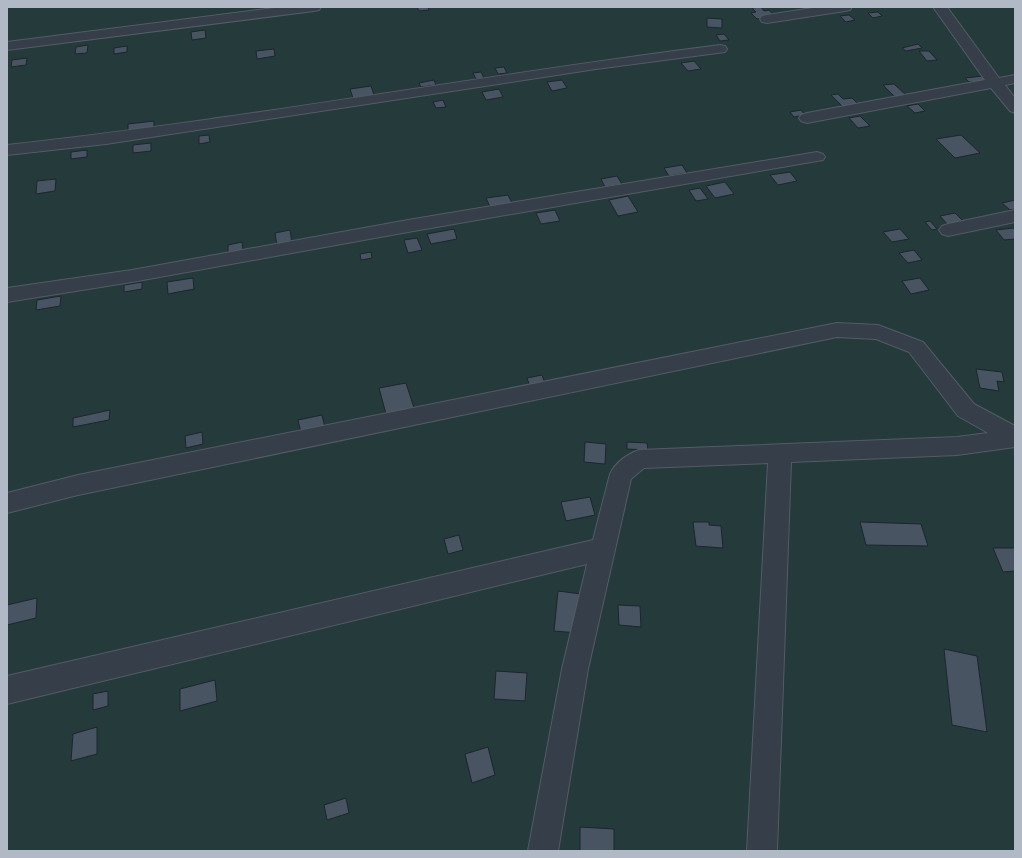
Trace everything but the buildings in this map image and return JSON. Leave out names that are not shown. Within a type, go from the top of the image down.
[{"type":"lane","points":[[7,46],[314,7]]},
{"type":"lane","points":[[767,19],[845,7]]},
{"type":"lane","points":[[940,7],[1015,108]]},
{"type":"lane","points":[[7,150],[122,136],[442,89],[596,64],[720,49]]},
{"type":"lane","points":[[807,118],[939,92],[1015,79]]},
{"type":"lane","points":[[7,295],[132,276],[408,226],[818,157]]},
{"type":"lane","points":[[948,230],[1015,216]]},
{"type":"lane","points":[[7,502],[78,485],[837,330],[878,332],[916,347],[966,410],[1015,437]]},
{"type":"lane","points":[[543,851],[575,669],[621,474],[639,459],[958,446],[1015,437]]},
{"type":"lane","points":[[762,851],[780,454]]},
{"type":"lane","points":[[7,690],[603,549]]},
{"type":"green space","points":[[7,7],[1015,7],[1015,851],[7,851]]}]
